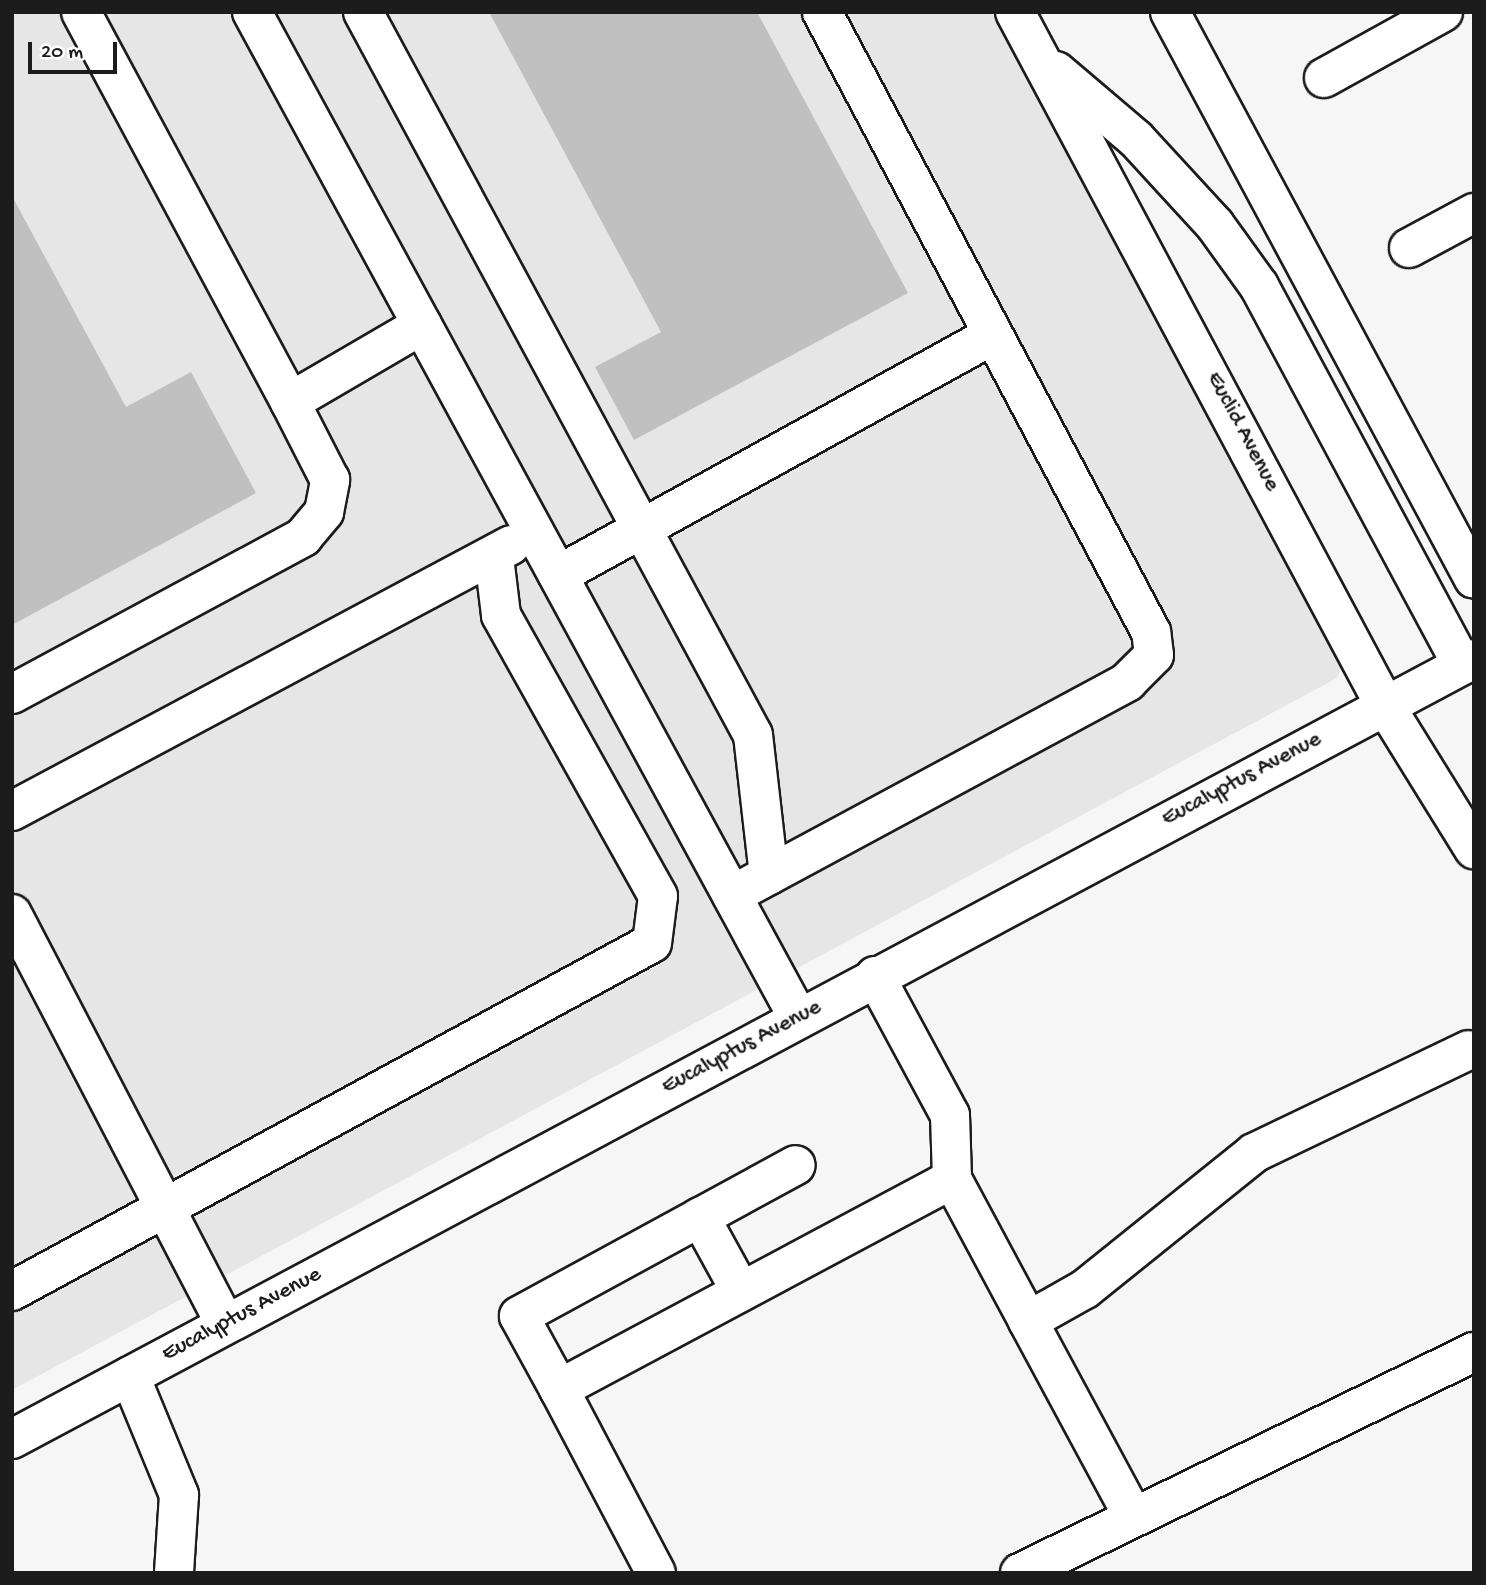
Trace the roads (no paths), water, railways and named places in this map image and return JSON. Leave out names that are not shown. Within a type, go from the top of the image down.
[{"type":"main road","points":[[12,694],[303,537],[324,512],[330,480],[81,12]]},
{"type":"main road","points":[[252,12],[798,1017]]},
{"type":"main road","points":[[363,12],[753,735],[769,875]]},
{"type":"main road","points":[[732,895],[1127,682],[1154,655],[1151,632],[822,12]]},
{"type":"main road","name":"Euclid Avenue","points":[[1015,12],[1384,704],[1474,849]]},
{"type":"main road","points":[[1170,12],[1474,579]]},
{"type":"main road","points":[[1324,78],[1443,12]]},
{"type":"main road","points":[[1038,56],[1136,139],[1215,225],[1259,286],[1468,662]]},
{"type":"main road","points":[[1409,247],[1474,213]]},
{"type":"main road","points":[[290,402],[422,325]]},
{"type":"main road","points":[[558,575],[640,526],[993,335]]},
{"type":"main road","points":[[12,811],[494,557],[533,530]]},
{"type":"main road","points":[[12,1291],[652,943],[659,922],[658,896],[501,615],[494,557]]},
{"type":"main road","name":"Eucalyptus Avenue","points":[[12,1439],[1384,704],[1468,662]]},
{"type":"main road","points":[[12,914],[225,1324]]},
{"type":"main road","points":[[876,976],[950,1115],[952,1179],[1132,1514]]},
{"type":"main road","points":[[1028,1321],[1085,1289],[1254,1153],[1469,1050]]},
{"type":"main road","points":[[656,1573],[519,1315],[796,1165]]},
{"type":"main road","points":[[559,1389],[952,1179]]},
{"type":"main road","points":[[700,1217],[741,1292]]},
{"type":"main road","points":[[1020,1573],[1132,1514],[1196,1488],[1474,1352]]},
{"type":"main road","points":[[130,1376],[179,1495],[174,1573]]}]
